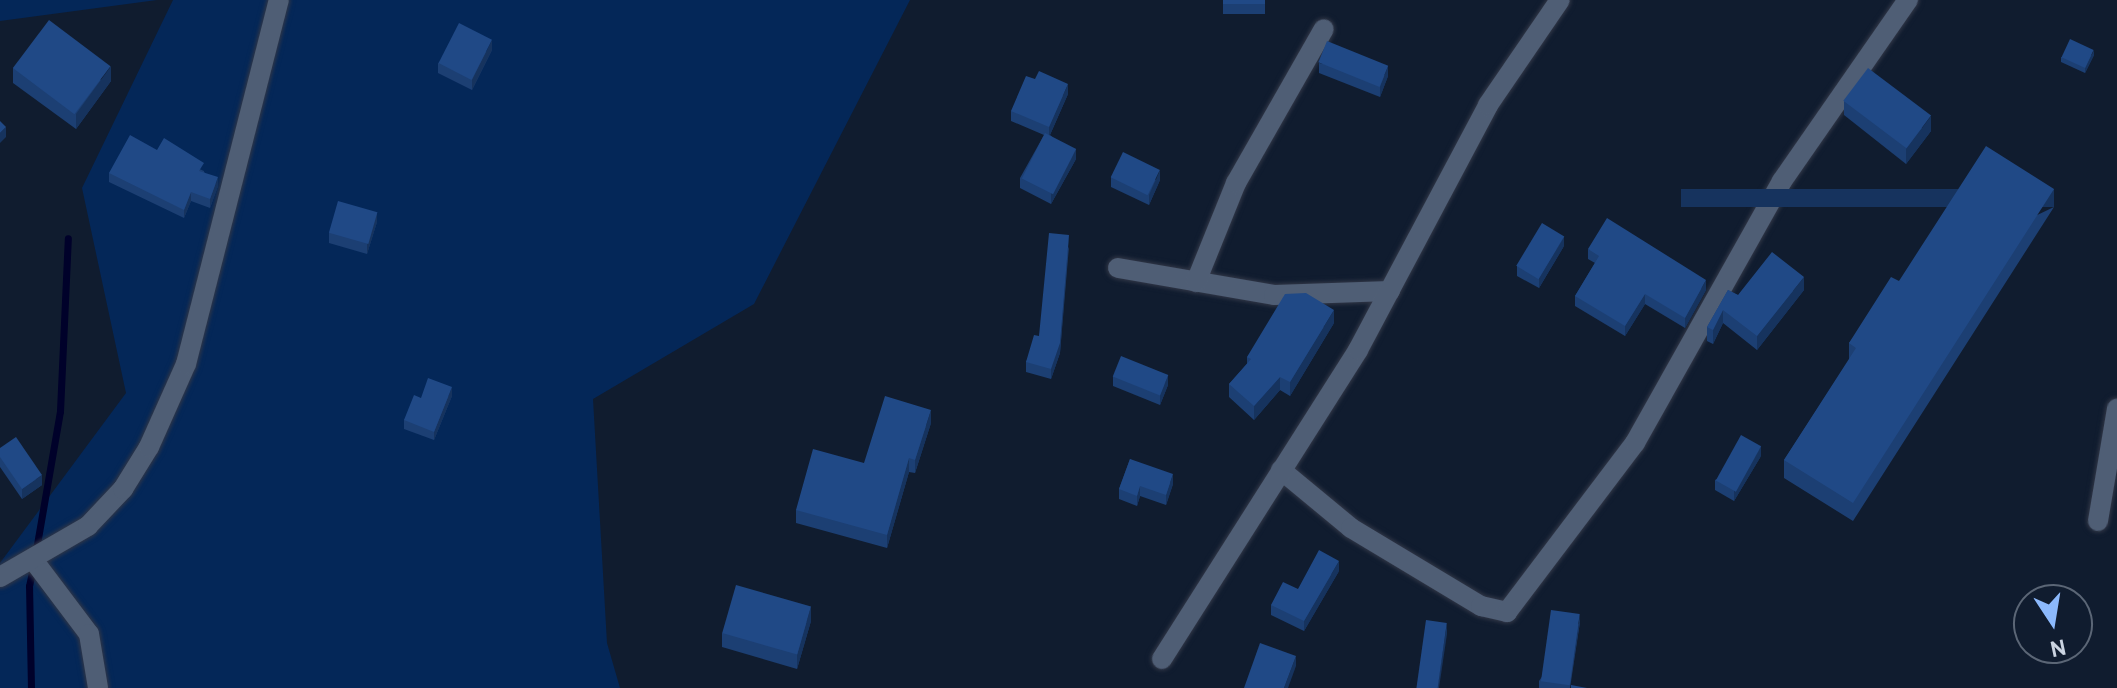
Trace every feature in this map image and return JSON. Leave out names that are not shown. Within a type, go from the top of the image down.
[{"type":"street","points":[[0,577],[34,561],[88,526],[123,489],[149,447],[186,364],[279,0]]},
{"type":"street","points":[[1162,659],[1358,350],[1488,105],[1560,0]]},
{"type":"street","points":[[1281,470],[1351,528],[1481,606],[1507,612],[1635,443],[1782,181],[1908,0]]},
{"type":"street","points":[[1196,282],[1236,183],[1324,29]]},
{"type":"street","points":[[1118,268],[1274,295],[1390,291]]},
{"type":"street","points":[[2098,521],[2117,409]]},
{"type":"street","points":[[34,561],[89,634],[98,688]]},
{"type":"shaded area","points":[[0,0],[157,0],[0,21]]},
{"type":"shaded area","points":[[173,0],[910,0],[754,304],[593,399],[607,643],[620,688],[0,688],[0,563],[126,393],[82,188]]},
{"type":"building","points":[[1223,0],[1265,0],[1265,4],[1223,4]]},
{"type":"building","points":[[49,20],[110,66],[74,114],[13,68]]},
{"type":"building","points":[[459,23],[492,40],[472,80],[439,63]]},
{"type":"building","points":[[2070,39],[2094,50],[2085,68],[2062,57]]},
{"type":"building","points":[[1327,41],[1388,66],[1380,87],[1318,62]]},
{"type":"building","points":[[1868,68],[1931,116],[1906,148],[1843,101]]},
{"type":"building","points":[[1039,71],[1068,84],[1049,127],[1011,111],[1026,76],[1035,79]]},
{"type":"building","points":[[1045,133],[1076,149],[1053,194],[1022,178]]},
{"type":"building","points":[[130,135],[157,150],[164,138],[204,163],[199,171],[218,177],[210,199],[191,192],[184,210],[109,173]]},
{"type":"building","points":[[1986,146],[2054,189],[1853,503],[1784,460],[1856,348],[1849,343],[1891,277],[1899,281]]},
{"type":"building","points":[[1123,152],[1160,170],[1148,195],[1111,177]]},
{"type":"building","points":[[338,201],[377,212],[368,244],[329,233]]},
{"type":"building","points":[[1607,218],[1706,280],[1685,318],[1645,294],[1625,326],[1575,296],[1599,256],[1588,249]]},
{"type":"building","points":[[1542,223],[1564,236],[1539,279],[1516,266]]},
{"type":"building","points":[[1049,233],[1069,235],[1060,343],[1051,369],[1026,362],[1034,335],[1039,336]]},
{"type":"building","points":[[1772,252],[1804,277],[1757,336],[1723,310],[1713,330],[1707,327],[1728,290],[1738,295]]},
{"type":"building","points":[[1306,293],[1334,310],[1290,382],[1280,377],[1254,406],[1229,384],[1251,359],[1247,357],[1285,294]]},
{"type":"building","points":[[1121,356],[1168,375],[1160,396],[1113,376]]},
{"type":"building","points":[[428,378],[452,387],[434,432],[404,420],[414,395],[421,398]]},
{"type":"building","points":[[885,396],[931,410],[915,460],[909,458],[887,535],[796,510],[813,449],[864,463]]},
{"type":"building","points":[[1741,435],[1761,446],[1736,492],[1716,480]]},
{"type":"building","points":[[16,437],[42,475],[22,489],[0,457],[0,448]]},
{"type":"building","points":[[1130,459],[1173,474],[1166,495],[1140,486],[1137,496],[1119,489]]},
{"type":"building","points":[[1319,550],[1339,561],[1304,621],[1271,605],[1283,582],[1298,589]]},
{"type":"building","points":[[736,585],[811,606],[797,655],[722,633]]},
{"type":"building","points":[[1551,610],[1580,614],[1570,685],[1541,681]]},
{"type":"building","points":[[1426,620],[1447,623],[1438,688],[1416,688]]},
{"type":"building","points":[[1260,643],[1296,656],[1284,688],[1244,688]]},
{"type":"waterway","points":[[36,550],[60,411],[68,238]]},
{"type":"waterway","points":[[31,688],[29,586],[33,567]]}]
